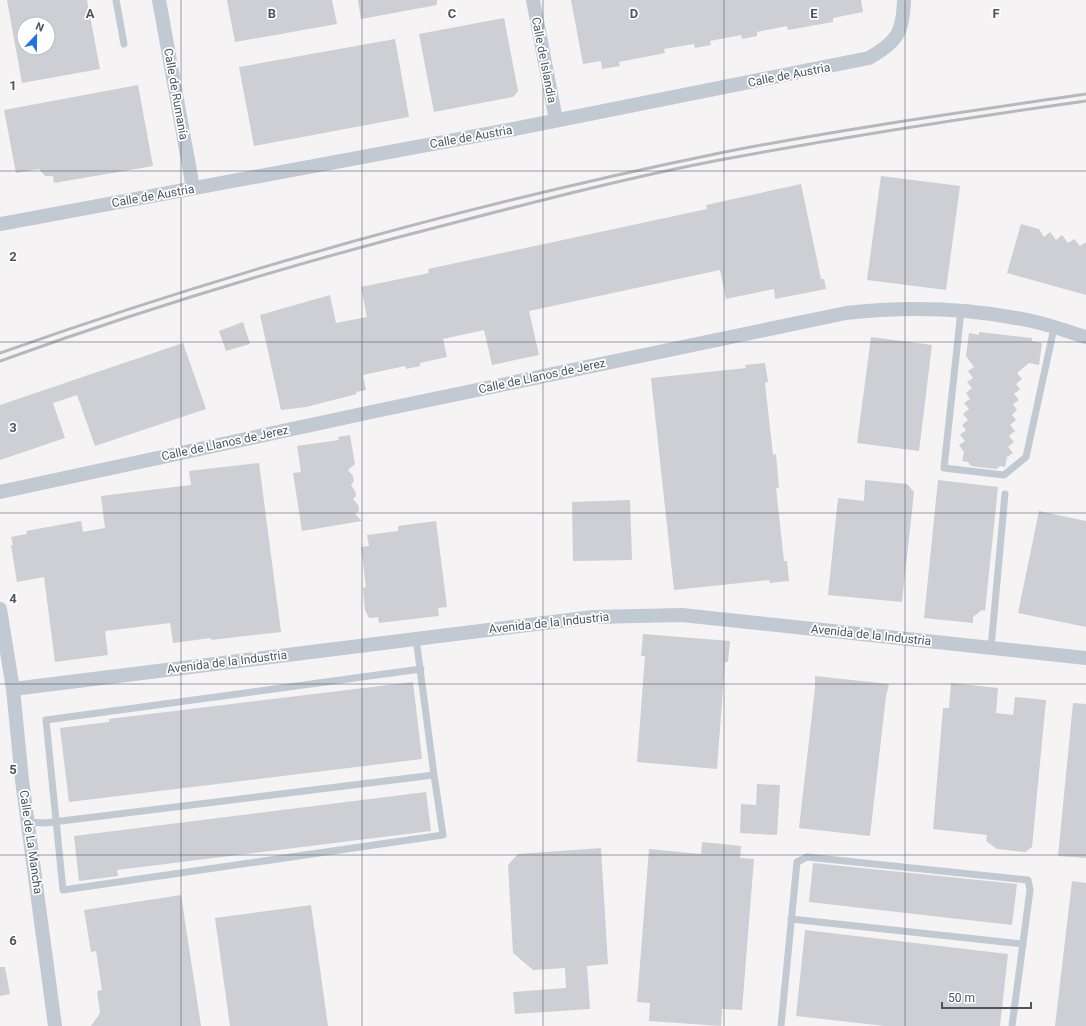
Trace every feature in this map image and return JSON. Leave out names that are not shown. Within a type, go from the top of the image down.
[{"type":"street","name":"Calle de Rumanía","points":[[159,0],[193,188]]},
{"type":"street","name":"Calle de Islandia","points":[[533,0],[556,120]]},
{"type":"street","name":"Calle de Austria","points":[[0,224],[514,129],[869,58],[885,49],[897,37],[903,19],[904,0]]},
{"type":"street","name":"Calle de Llanos de Jerez","points":[[0,492],[796,322],[870,310],[932,308],[1004,316],[1086,337]]},
{"type":"street","name":"Calle de La Mancha","points":[[0,609],[13,689],[28,822],[56,1026]]},
{"type":"street","name":"Avenida de la Industria","points":[[13,689],[593,617],[682,615],[1086,658]]},
{"type":"lane","points":[[116,0],[124,44]]},
{"type":"lane","points":[[961,311],[944,468],[1004,475],[1026,457],[1054,328]]},
{"type":"lane","points":[[991,648],[1005,494]]},
{"type":"lane","points":[[416,638],[421,669],[434,775],[443,835],[63,890],[46,720],[421,669]]},
{"type":"lane","points":[[28,822],[55,822],[434,775]]},
{"type":"lane","points":[[781,1026],[797,862],[807,857],[1028,880],[1030,890],[1012,1026]]},
{"type":"lane","points":[[791,919],[1023,944]]},
{"type":"building","points":[[7,0],[87,0],[100,69],[22,83],[17,56],[56,56],[56,16],[16,16],[16,50]]},
{"type":"building","points":[[227,0],[332,0],[337,24],[235,42]]},
{"type":"building","points":[[358,0],[437,0],[437,5],[361,19]]},
{"type":"building","points":[[571,0],[861,0],[863,12],[833,18],[833,22],[788,30],[787,26],[757,32],[757,36],[742,39],[741,35],[710,41],[711,45],[695,48],[694,44],[664,49],[665,53],[619,62],[620,66],[602,69],[601,61],[583,64]]},
{"type":"building","points":[[504,18],[518,91],[513,97],[434,112],[419,34]]},
{"type":"building","points":[[395,39],[409,117],[254,146],[239,67]]},
{"type":"building","points":[[138,85],[153,166],[54,183],[53,176],[45,176],[39,169],[16,173],[4,110]]},
{"type":"building","points":[[881,176],[960,186],[946,290],[867,280]]},
{"type":"building","points":[[801,184],[821,279],[824,279],[826,289],[775,299],[774,289],[726,299],[720,270],[529,311],[539,355],[492,365],[484,330],[443,339],[447,357],[420,363],[420,366],[406,369],[405,366],[363,375],[366,390],[356,392],[357,394],[306,407],[281,410],[260,315],[330,295],[336,323],[367,317],[361,287],[429,273],[428,269],[707,209],[706,205]]},
{"type":"building","points":[[1021,224],[1039,229],[1044,237],[1050,232],[1056,240],[1062,235],[1068,243],[1074,239],[1080,246],[1086,242],[1086,295],[1007,273]]},
{"type":"building","points":[[243,322],[250,344],[226,351],[219,331]]},
{"type":"building","points":[[979,332],[1032,338],[1032,341],[1042,343],[1039,365],[1029,363],[1017,373],[1022,379],[1016,384],[1020,389],[1014,394],[1019,400],[1013,404],[1017,410],[1012,415],[1016,420],[1010,425],[1015,431],[1009,436],[1014,442],[1008,447],[1013,453],[1007,457],[1005,467],[1000,466],[996,469],[971,466],[968,462],[962,461],[964,452],[959,445],[965,441],[960,435],[966,430],[962,425],[968,420],[963,414],[969,409],[964,403],[970,399],[966,393],[972,388],[967,382],[973,378],[968,371],[974,367],[966,356],[969,333],[979,335]]},
{"type":"building","points":[[871,337],[932,345],[919,451],[857,443]]},
{"type":"building","points":[[183,343],[206,409],[95,446],[77,395],[53,403],[65,438],[0,460],[0,405]]},
{"type":"building","points":[[765,363],[768,382],[765,383],[773,455],[776,454],[779,488],[776,488],[784,561],[787,561],[789,581],[770,583],[769,580],[674,590],[651,378],[746,368],[745,365]]},
{"type":"building","points":[[350,435],[355,464],[348,470],[353,476],[354,481],[351,485],[356,496],[353,499],[358,505],[359,511],[355,514],[362,521],[302,531],[293,473],[301,472],[297,446],[339,440],[338,437]]},
{"type":"building","points":[[259,463],[281,632],[173,643],[170,623],[105,631],[108,655],[55,662],[44,577],[17,582],[11,537],[27,534],[26,531],[81,521],[83,532],[105,528],[101,496],[191,485],[189,471]]},
{"type":"building","points":[[865,480],[907,484],[914,492],[902,602],[828,595],[838,498],[864,501]]},
{"type":"building","points":[[938,480],[998,487],[985,611],[982,610],[973,617],[973,623],[924,618]]},
{"type":"building","points":[[630,500],[632,560],[573,561],[572,502]]},
{"type":"building","points":[[1039,511],[1086,521],[1086,627],[1018,613]]},
{"type":"building","points":[[436,521],[447,607],[438,608],[439,616],[379,623],[378,617],[369,618],[365,610],[363,588],[366,587],[361,547],[369,546],[367,535],[398,531],[398,526]]},
{"type":"building","points":[[643,634],[730,641],[728,662],[725,662],[717,769],[637,762],[645,656],[641,656]]},
{"type":"building","points":[[815,676],[889,684],[886,696],[870,836],[799,828],[815,688]]},
{"type":"building","points":[[413,682],[422,759],[69,802],[60,728],[109,722],[109,719]]},
{"type":"building","points":[[951,683],[998,688],[996,713],[1013,715],[1015,697],[1046,700],[1032,847],[1025,852],[997,849],[986,841],[987,835],[933,829],[943,708],[949,708]]},
{"type":"building","points":[[1073,703],[1086,704],[1086,858],[1058,856]]},
{"type":"building","points":[[757,784],[780,785],[777,835],[740,833],[741,804],[756,805]]},
{"type":"building","points":[[426,792],[431,831],[117,870],[118,876],[79,881],[74,836]]},
{"type":"building","points":[[702,842],[741,846],[740,858],[754,859],[742,1010],[722,1009],[721,1026],[649,1021],[650,1003],[637,1002],[649,849],[701,854]]},
{"type":"building","points":[[601,848],[608,964],[587,966],[590,1009],[515,1014],[513,992],[566,988],[565,968],[533,970],[513,953],[508,865],[518,854]]},
{"type":"building","points":[[813,863],[1017,884],[1012,925],[809,902]]},
{"type":"building","points":[[1072,881],[1086,883],[1086,1026],[1055,1026]]},
{"type":"building","points":[[181,895],[201,1026],[91,1026],[100,1013],[97,991],[102,990],[96,951],[91,952],[84,910]]},
{"type":"building","points":[[311,905],[328,1026],[230,1026],[215,918]]},
{"type":"building","points":[[805,930],[1008,954],[1000,1026],[885,1026],[796,1016]]},
{"type":"building","points":[[0,967],[5,967],[10,994],[0,996]]},
{"type":"railway","points":[[0,353],[266,266],[447,216],[537,194],[765,144],[903,121],[1086,94]]},
{"type":"railway","points":[[0,361],[113,322],[284,269],[399,237],[591,188],[691,166],[770,151],[905,128],[1086,101]]}]
